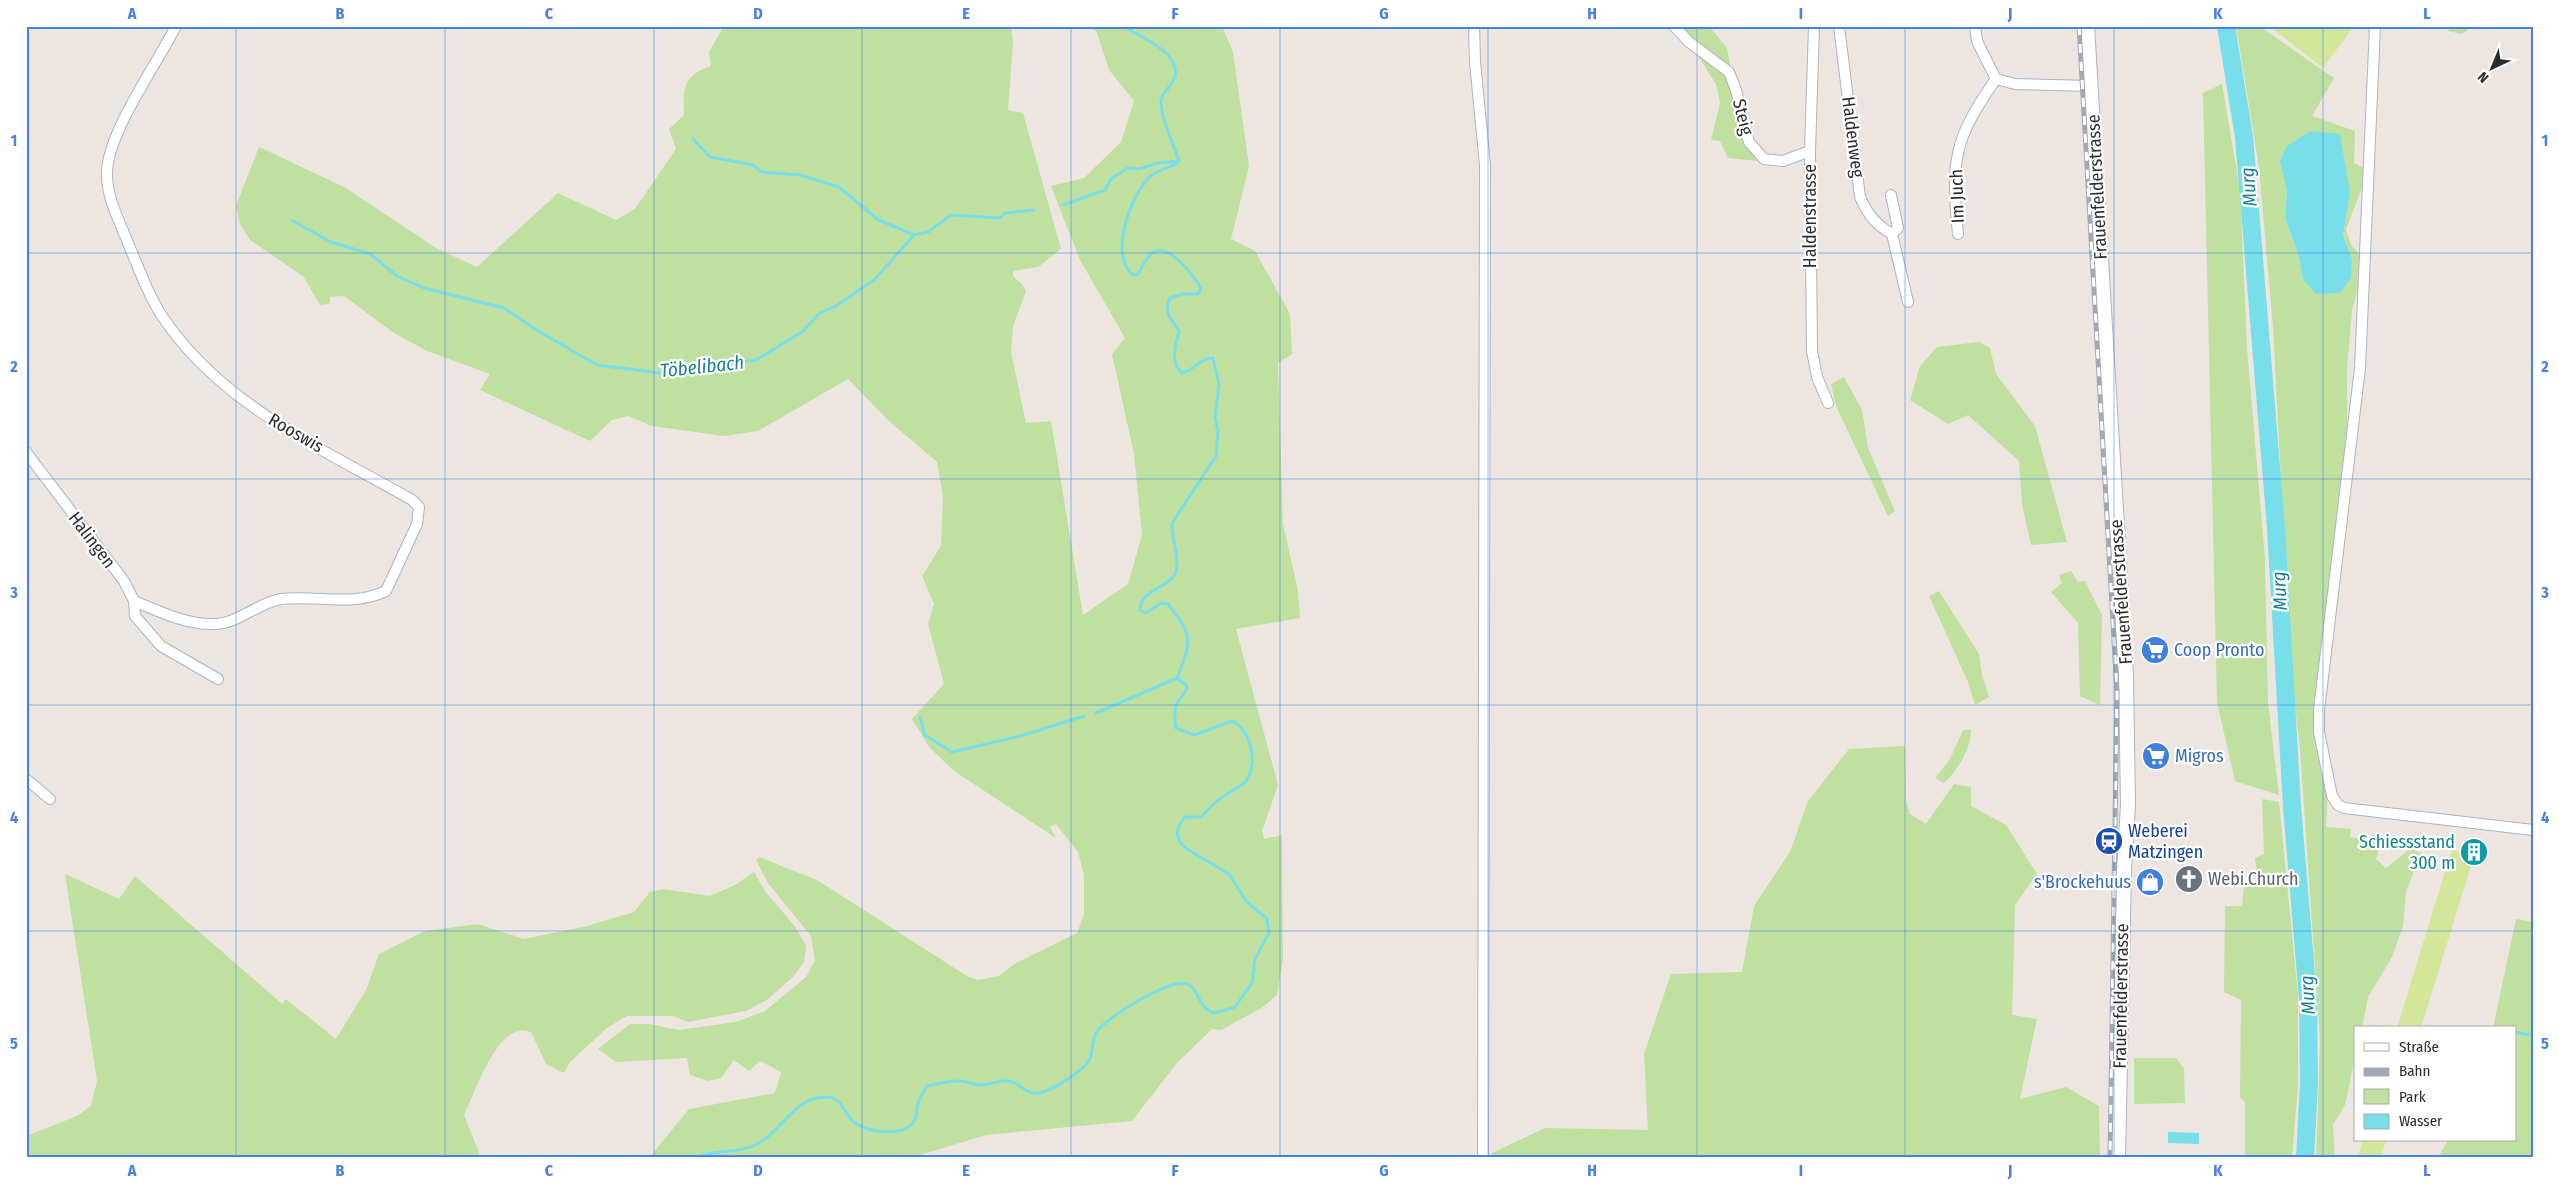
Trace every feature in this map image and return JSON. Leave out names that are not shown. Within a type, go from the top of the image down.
[{"type":"main road","name":"Frauenfelderstrasse","points":[[2087,26],[2126,684],[2128,804],[2124,871],[2118,1158]]},
{"type":"street","name":"Rooswis","points":[[134,601],[188,620],[215,624],[236,619],[262,604],[282,599],[370,599],[386,591],[417,524],[420,507],[253,408],[219,381],[180,342],[149,295],[112,204],[106,173],[111,150],[133,102],[176,26]]},
{"type":"street","points":[[1474,26],[1485,185],[1484,1158]]},
{"type":"street","name":"Steig","points":[[1674,26],[1689,42],[1728,72],[1736,90],[1749,142],[1764,159],[1784,161],[1810,151]]},
{"type":"street","name":"Haldenstrasse","points":[[1814,26],[1810,151],[1812,351],[1817,377],[1828,403]]},
{"type":"street","name":"Haldenweg","points":[[1839,26],[1860,197],[1868,215],[1877,225],[1892,234]]},
{"type":"street","points":[[1974,26],[1977,41],[1996,79],[2015,84],[2091,86]]},
{"type":"street","points":[[2374,26],[2360,368],[2318,710],[2319,732],[2332,796],[2338,805],[2344,808],[2533,830]]},
{"type":"street","name":"Im Juch","points":[[1958,234],[1954,167],[1961,138],[1974,109],[1996,79]]},
{"type":"street","points":[[1890,195],[1898,228],[1892,234],[1908,302]]},
{"type":"street","name":"Halingen","points":[[26,452],[124,581],[134,601],[135,616],[161,646],[218,679]]},
{"type":"street","points":[[26,779],[50,799]]},
{"type":"green space","points":[[724,26],[1011,26],[1013,43],[1008,110],[1023,113],[1061,249],[1038,267],[1013,271],[1013,276],[1022,284],[1026,291],[1013,326],[1011,352],[1026,423],[1051,421],[1083,615],[1128,584],[1142,535],[1134,454],[1112,354],[1125,338],[1080,260],[1051,186],[1084,178],[1121,142],[1134,101],[1109,70],[1097,33],[1091,26],[1222,26],[1233,52],[1249,166],[1231,239],[1255,251],[1290,314],[1292,354],[1278,363],[1283,524],[1298,591],[1300,618],[1236,629],[1278,785],[1262,831],[1264,839],[1282,835],[1283,960],[1277,995],[1263,1007],[1221,1030],[1212,1029],[1177,1063],[1132,1121],[986,1135],[910,1158],[649,1158],[689,1109],[775,1093],[781,1072],[760,1061],[749,1071],[734,1060],[721,1078],[708,1081],[690,1075],[687,1058],[616,1062],[598,1049],[630,1024],[649,1024],[679,1030],[736,1022],[765,1011],[806,977],[815,960],[811,936],[768,883],[756,860],[759,857],[817,880],[967,976],[978,980],[999,976],[1016,963],[1077,933],[1084,915],[1084,875],[1078,852],[1056,824],[1050,827],[1056,838],[954,771],[929,747],[912,719],[944,684],[928,624],[934,604],[922,576],[941,546],[943,496],[937,462],[889,421],[848,379],[758,431],[724,436],[652,426],[628,416],[612,420],[590,441],[480,390],[490,374],[427,351],[394,333],[344,296],[330,297],[329,304],[320,305],[303,276],[250,240],[240,224],[236,206],[259,147],[344,187],[436,248],[477,267],[558,193],[616,220],[635,209],[676,149],[669,129],[684,115],[685,90],[690,79],[695,74],[711,66],[709,52]]},
{"type":"green space","points":[[1679,26],[1709,26],[1727,48],[1746,143],[1757,161],[1728,158],[1720,141],[1711,140],[1720,103],[1716,84]]},
{"type":"green space","points":[[2236,26],[2259,26],[2334,78],[2312,116],[2355,131],[2354,163],[2364,168],[2362,188],[2346,229],[2351,245],[2359,254],[2358,288],[2352,311],[2347,369],[2347,473],[2314,711],[2328,791],[2326,827],[2351,829],[2350,837],[2381,842],[2376,859],[2386,868],[2410,849],[2422,853],[2406,891],[2403,926],[2392,957],[2368,997],[2362,1026],[2354,1026],[2354,1063],[2345,1105],[2333,1125],[2335,1158],[2316,1158],[2320,1041],[2300,748],[2291,673],[2273,327],[2259,167]],"holes":[[[2287,191],[2350,193],[2343,235],[2352,259],[2303,279],[2298,254],[2285,218]]]},
{"type":"green space","points":[[2269,26],[2354,26],[2323,68]]},
{"type":"green space","points":[[2451,26],[2473,26],[2462,34],[2448,31]]},
{"type":"green space","points":[[2222,84],[2240,190],[2247,348],[2265,559],[2268,703],[2279,795],[2235,781],[2217,702],[2203,93]]},
{"type":"green space","points":[[1979,342],[1990,348],[1996,374],[2035,426],[2067,542],[2031,545],[2022,504],[2019,461],[1968,415],[1948,424],[1910,400],[1920,366],[1937,347]]},
{"type":"green space","points":[[1844,377],[1862,410],[1868,448],[1895,511],[1888,516],[1836,406],[1831,384]]},
{"type":"green space","points":[[2071,571],[2078,582],[2085,581],[2102,615],[2100,705],[2080,696],[2078,623],[2051,592],[2062,583],[2059,575]]},
{"type":"green space","points":[[1939,591],[1979,654],[1982,675],[1989,697],[1975,705],[1968,682],[1929,596]]},
{"type":"green space","points":[[1963,730],[1971,730],[1969,744],[1959,766],[1944,783],[1935,778],[1950,759]]},
{"type":"green space","points":[[1905,746],[1906,801],[1910,814],[1926,824],[1954,784],[1971,787],[1971,806],[2006,825],[2037,874],[2015,905],[2012,1015],[2037,1019],[2020,1099],[2066,1087],[2099,1106],[2100,1158],[1492,1158],[1492,1153],[1545,1128],[1648,1130],[1644,1054],[1671,974],[1742,972],[1754,906],[1790,852],[1808,801],[1849,749]]},
{"type":"green space","points":[[2262,799],[2279,802],[2298,995],[2298,1086],[2292,1158],[2245,1158],[2245,1102],[2240,1097],[2241,1000],[2224,992],[2225,906],[2242,906],[2244,885],[2258,881],[2255,858],[2264,854]]},
{"type":"green space","points":[[2452,849],[2474,856],[2422,1026],[2398,1026]]},
{"type":"green space","points":[[754,872],[765,891],[796,928],[806,946],[804,962],[793,977],[767,1000],[746,1011],[688,1022],[673,1016],[627,1016],[607,1028],[570,1062],[564,1073],[546,1064],[531,1032],[520,1031],[510,1035],[493,1054],[464,1115],[481,1158],[26,1158],[26,1136],[77,1116],[91,1106],[97,1081],[65,874],[119,899],[135,876],[282,1004],[286,999],[336,1039],[366,990],[379,954],[425,931],[478,924],[524,939],[587,926],[634,912],[650,892],[663,889],[710,896],[735,885]]},
{"type":"green space","points":[[2516,919],[2533,922],[2533,1158],[2438,1158],[2447,1142],[2516,1142],[2516,1026],[2493,1026]]},
{"type":"green space","points":[[2134,1058],[2176,1058],[2184,1069],[2185,1103],[2134,1104]]},
{"type":"green space","points":[[2362,1142],[2385,1142],[2381,1158],[2357,1158]]},
{"type":"water","points":[[2310,131],[2340,134],[2350,193],[2343,235],[2352,259],[2351,278],[2340,293],[2316,294],[2303,279],[2298,254],[2285,218],[2287,191],[2280,161],[2287,146]]},
{"type":"water","points":[[2168,1132],[2199,1133],[2199,1144],[2168,1143]]},
{"type":"waterway","points":[[697,1158],[710,1153],[739,1150],[753,1146],[772,1133],[796,1109],[815,1098],[827,1097],[836,1100],[851,1119],[859,1125],[883,1132],[892,1132],[907,1128],[914,1122],[918,1103],[927,1086],[953,1081],[963,1081],[977,1085],[1009,1081],[1032,1093],[1040,1093],[1060,1084],[1081,1069],[1090,1059],[1094,1037],[1098,1030],[1114,1016],[1141,999],[1168,987],[1187,984],[1194,989],[1204,1006],[1214,1013],[1235,1007],[1252,983],[1255,959],[1269,933],[1267,919],[1246,901],[1229,874],[1187,849],[1180,842],[1177,833],[1185,817],[1201,817],[1218,800],[1244,783],[1252,768],[1251,749],[1244,732],[1239,725],[1232,721],[1194,735],[1176,728],[1174,717],[1176,706],[1187,688],[1177,678],[1187,646],[1186,631],[1168,604],[1161,603],[1146,613],[1140,610],[1144,598],[1170,580],[1176,571],[1177,558],[1172,523],[1216,456],[1218,430],[1215,418],[1219,384],[1213,358],[1209,358],[1182,373],[1178,369],[1175,359],[1174,353],[1179,331],[1169,315],[1168,303],[1170,298],[1183,294],[1198,294],[1201,288],[1186,268],[1165,251],[1157,251],[1151,254],[1138,274],[1133,275],[1126,266],[1122,253],[1125,224],[1143,184],[1151,176],[1179,161],[1165,124],[1161,102],[1163,95],[1174,80],[1175,67],[1165,52],[1123,26]]},
{"type":"waterway","name":"Murg","points":[[2226,26],[2244,137],[2276,528],[2292,806],[2308,999],[2309,1083],[2305,1158]]},
{"type":"waterway","points":[[693,139],[710,157],[753,165],[761,172],[800,175],[839,187],[877,219],[914,235]]},
{"type":"waterway","name":"Töbelibach","points":[[1063,205],[1105,190],[1111,179],[1128,168],[1139,169],[1158,163],[1179,161]]},
{"type":"waterway","name":"Töbelibach","points":[[293,221],[331,242],[370,254],[397,276],[424,288],[504,308],[535,329],[597,365],[661,373],[756,360],[802,332],[820,313],[836,306],[874,280],[914,235],[928,232],[951,215],[1000,218],[1005,213],[1034,210]]},
{"type":"waterway","points":[[1096,713],[1177,678]]},
{"type":"waterway","points":[[920,717],[925,735],[952,752],[1024,735],[1084,716]]},
{"type":"waterway","points":[[2516,1032],[2533,1036]]},
{"type":"railway","points":[[2079,26],[2117,693],[2110,1158]]},
{"type":"place","name":"Coop Pronto","points":[[2155,650]]},
{"type":"place","name":"Migros","points":[[2156,756]]},
{"type":"place","name":"Weberei Matzingen","points":[[2109,841]]},
{"type":"place","name":"Schiessstand 300 m","points":[[2474,852]]},
{"type":"place","name":"Webi.Church","points":[[2189,879]]},
{"type":"place","name":"s'Brockehuus","points":[[2150,882]]}]
